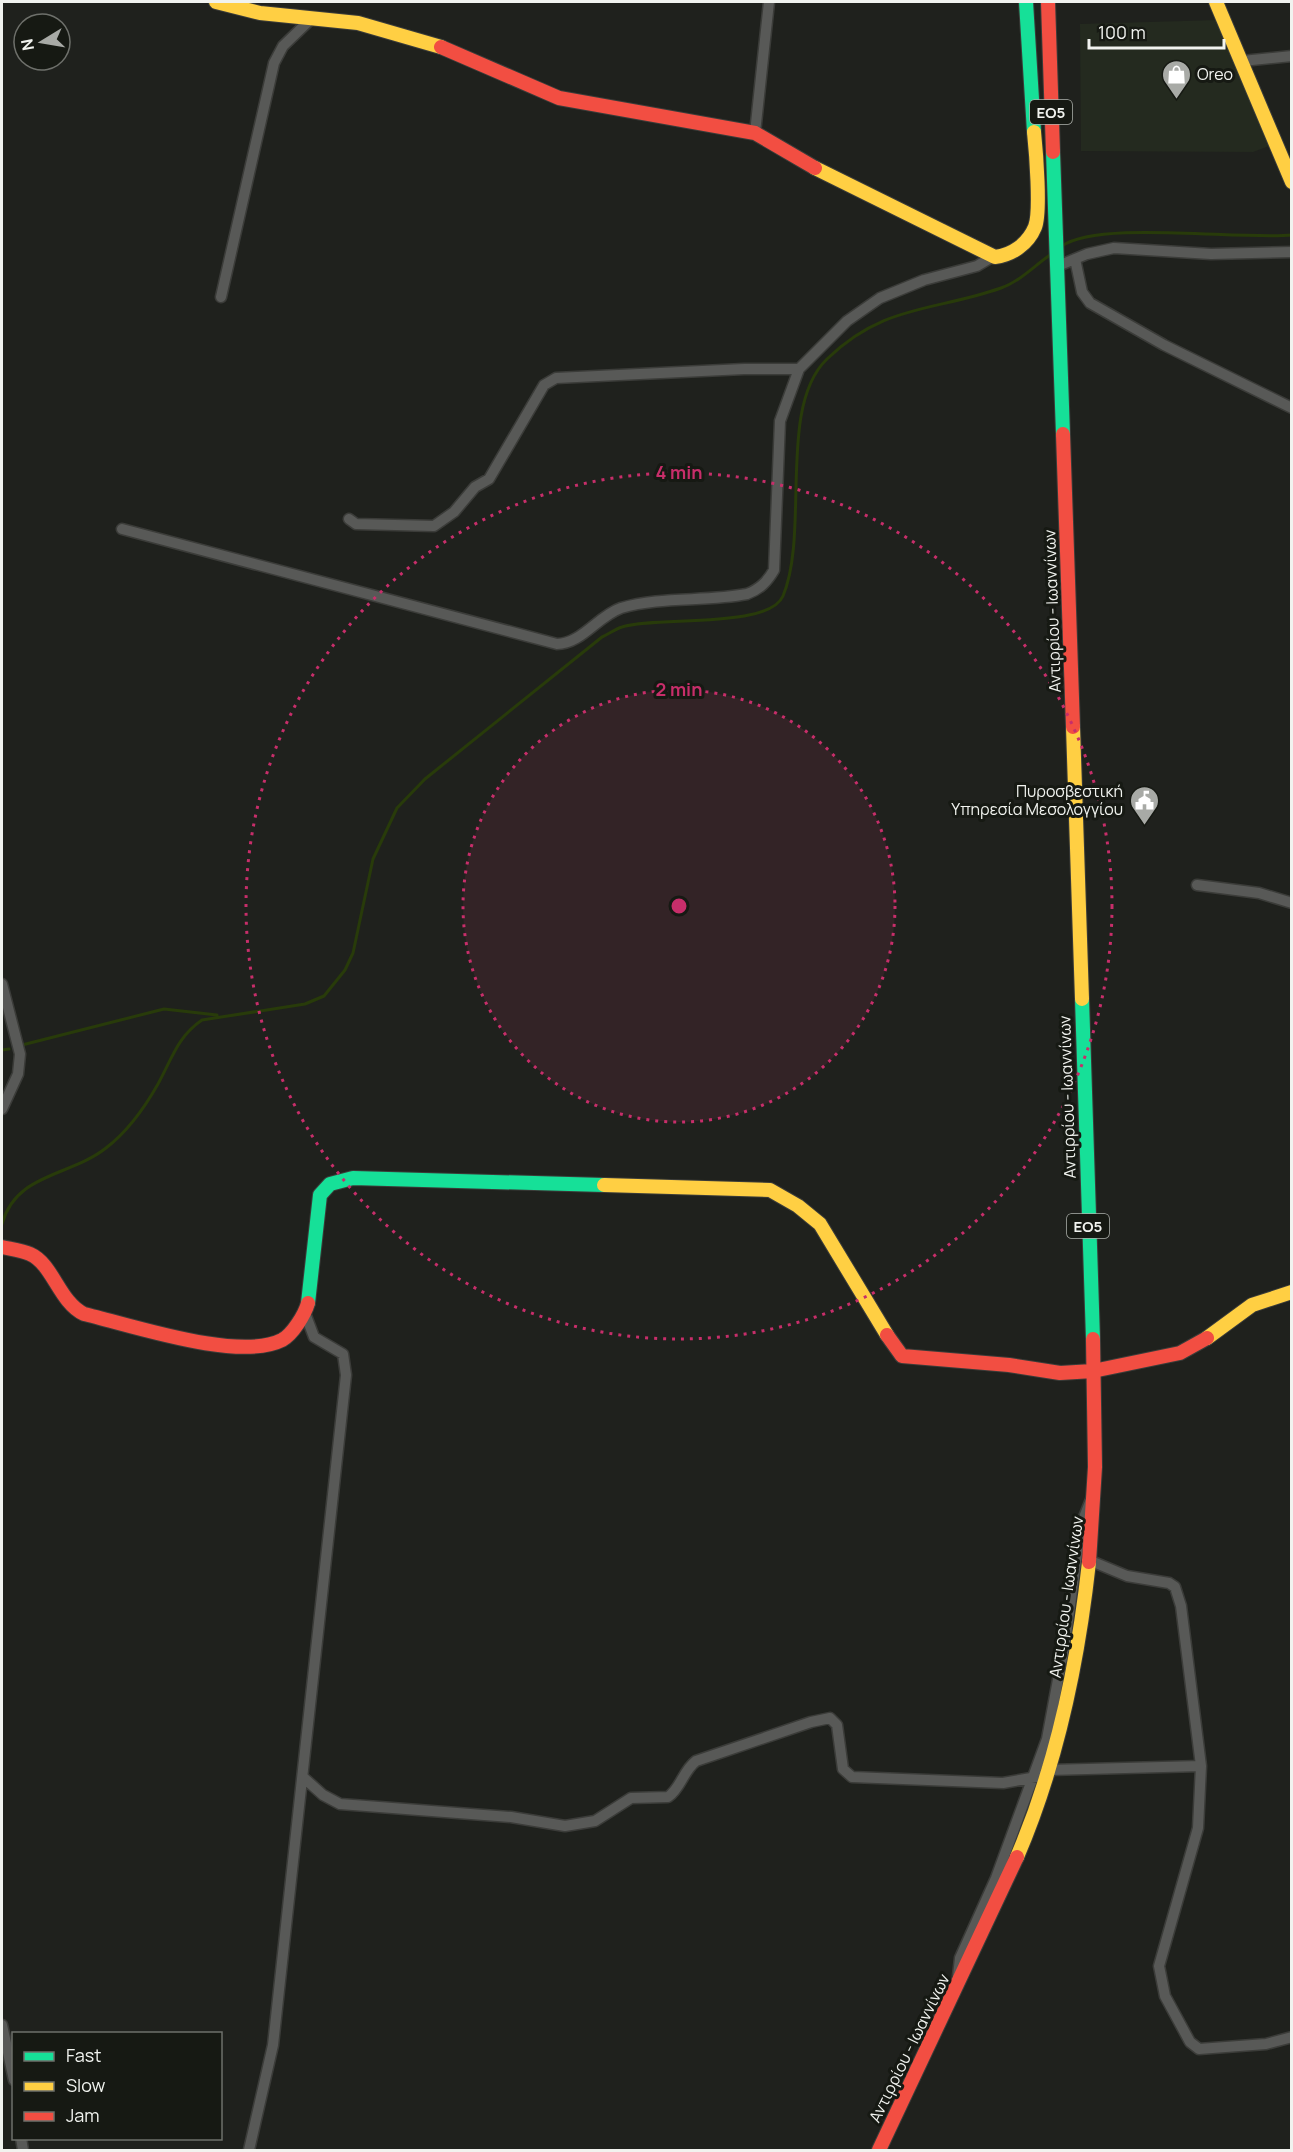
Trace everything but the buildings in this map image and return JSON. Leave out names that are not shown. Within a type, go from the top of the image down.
[{"type":"street","points":[[216,2],[260,13],[358,23],[408,36],[458,54],[559,98],[755,133],[837,181],[992,257]]},
{"type":"street","points":[[755,133],[769,2]]},
{"type":"street","points":[[122,529],[561,644],[572,640],[599,620],[622,608],[730,597],[758,590],[768,581],[774,570],[777,552],[776,479],[780,421],[799,369],[847,321],[880,298],[924,280],[977,266],[992,257],[1012,253],[1036,224],[1035,143],[1026,2]]},
{"type":"street","name":"Αντιρρίου - Ιωαννίνων","points":[[879,2151],[1009,1879],[1048,1772],[1071,1683],[1091,1562],[1096,1489],[1093,1371],[1048,2]]},
{"type":"street","points":[[1216,2],[1292,182]]},
{"type":"street","points":[[221,297],[274,63],[283,46],[312,18]]},
{"type":"street","points":[[1242,61],[1292,56]]},
{"type":"street","points":[[1036,224],[1056,227]]},
{"type":"street","points":[[1058,264],[1102,250],[1122,248],[1221,254],[1292,252]]},
{"type":"street","points":[[1075,259],[1082,292],[1090,303],[1164,345],[1292,408]]},
{"type":"street","points":[[349,519],[356,524],[429,527],[445,520],[475,487],[489,479],[544,385],[556,378],[744,369],[799,369]]},
{"type":"street","points":[[1197,885],[1259,893],[1292,903]]},
{"type":"street","points":[[2,984],[19,1043],[20,1065],[2,1109]]},
{"type":"street","points":[[249,2151],[273,2045],[304,1778],[346,1362],[339,1350],[312,1335],[305,1313],[313,1270],[319,1199],[330,1184],[341,1180],[362,1178],[770,1190],[798,1206],[820,1224],[891,1343],[902,1356],[1009,1365],[1060,1373],[1093,1371],[1180,1353],[1200,1343],[1252,1305],[1292,1292]]},
{"type":"street","points":[[2,1247],[32,1254],[76,1311],[114,1324],[176,1338],[238,1347],[271,1344],[284,1339],[305,1313]]},
{"type":"street","points":[[957,1988],[960,1958],[996,1878],[1047,1739],[1054,1707],[1081,1525],[1085,1510],[1096,1489]]},
{"type":"street","points":[[1091,1562],[1120,1574],[1169,1583],[1175,1587],[1181,1606],[1201,1766],[1198,1828],[1160,1959],[1161,1983],[1190,2042],[1199,2049],[1266,2044],[1292,2037]]},
{"type":"street","points":[[304,1778],[323,1795],[340,1804],[511,1817],[556,1826],[572,1826],[595,1821],[631,1798],[668,1797],[676,1790],[687,1768],[696,1761],[811,1722],[830,1718],[837,1725],[843,1769],[852,1777],[1003,1783],[1032,1778],[1048,1772],[1201,1766]]},
{"type":"street","points":[[2,2025],[12,2071]]},
{"type":"shaded area","points":[[1218,20],[1269,146],[1253,152],[1081,151],[1080,24]]},
{"type":"waterway","points":[[1062,246],[1080,238],[1137,232],[1292,235]]},
{"type":"waterway","points":[[2,1224],[9,1207],[31,1185],[91,1158],[121,1134],[135,1119],[158,1084],[181,1041],[202,1020],[305,1004],[324,996],[345,970],[353,953],[373,859],[397,808],[425,779],[602,637],[619,628],[638,624],[710,620],[757,613],[773,606],[783,596],[791,569],[798,438],[803,407],[812,380],[827,359],[848,341],[869,328],[910,312],[1001,288],[1020,278],[1050,255]]},
{"type":"waterway","points":[[22,1045],[164,1009],[217,1015]]},
{"type":"waterway","points":[[2,1050],[9,1049]]},
{"type":"traffic: fast","points":[[1026,2],[1034,132]]},
{"type":"traffic: fast","points":[[1053,152],[1063,434]]},
{"type":"traffic: fast","points":[[1082,999],[1093,1339]]},
{"type":"traffic: fast","points":[[308,1303],[320,1195],[330,1184],[353,1178],[604,1185]]},
{"type":"traffic: slow","points":[[216,2],[260,13],[358,23],[441,47]]},
{"type":"traffic: slow","points":[[1216,2],[1292,182]]},
{"type":"traffic: slow","points":[[815,168],[995,257],[1019,248],[1035,227],[1038,195],[1034,132]]},
{"type":"traffic: slow","points":[[1073,727],[1082,999]]},
{"type":"traffic: slow","points":[[604,1185],[770,1190],[798,1206],[820,1224],[887,1335]]},
{"type":"traffic: slow","points":[[1207,1338],[1252,1305],[1292,1292]]},
{"type":"traffic: slow","points":[[1017,1857],[1044,1786],[1064,1712],[1079,1638],[1089,1562]]},
{"type":"traffic: jam","points":[[1048,2],[1053,152]]},
{"type":"traffic: jam","points":[[441,47],[559,98],[755,133],[815,168]]},
{"type":"traffic: jam","points":[[1063,434],[1073,727]]},
{"type":"traffic: jam","points":[[2,1247],[24,1252],[38,1259],[68,1301],[84,1314],[184,1339],[240,1347],[263,1346],[282,1340],[290,1333],[308,1303]]},
{"type":"traffic: jam","points":[[887,1335],[902,1356],[1009,1365],[1060,1373],[1093,1371],[1180,1353],[1207,1338]]},
{"type":"traffic: jam","points":[[1089,1562],[1095,1467],[1093,1339]]},
{"type":"traffic: jam","points":[[879,2150],[1017,1857]]},
{"type":"place","name":"Oreo","points":[[1176,100]]},
{"type":"place","name":"Πυροσβεστική Υπηρεσία Μεσολογγίου","points":[[1144,826]]}]
